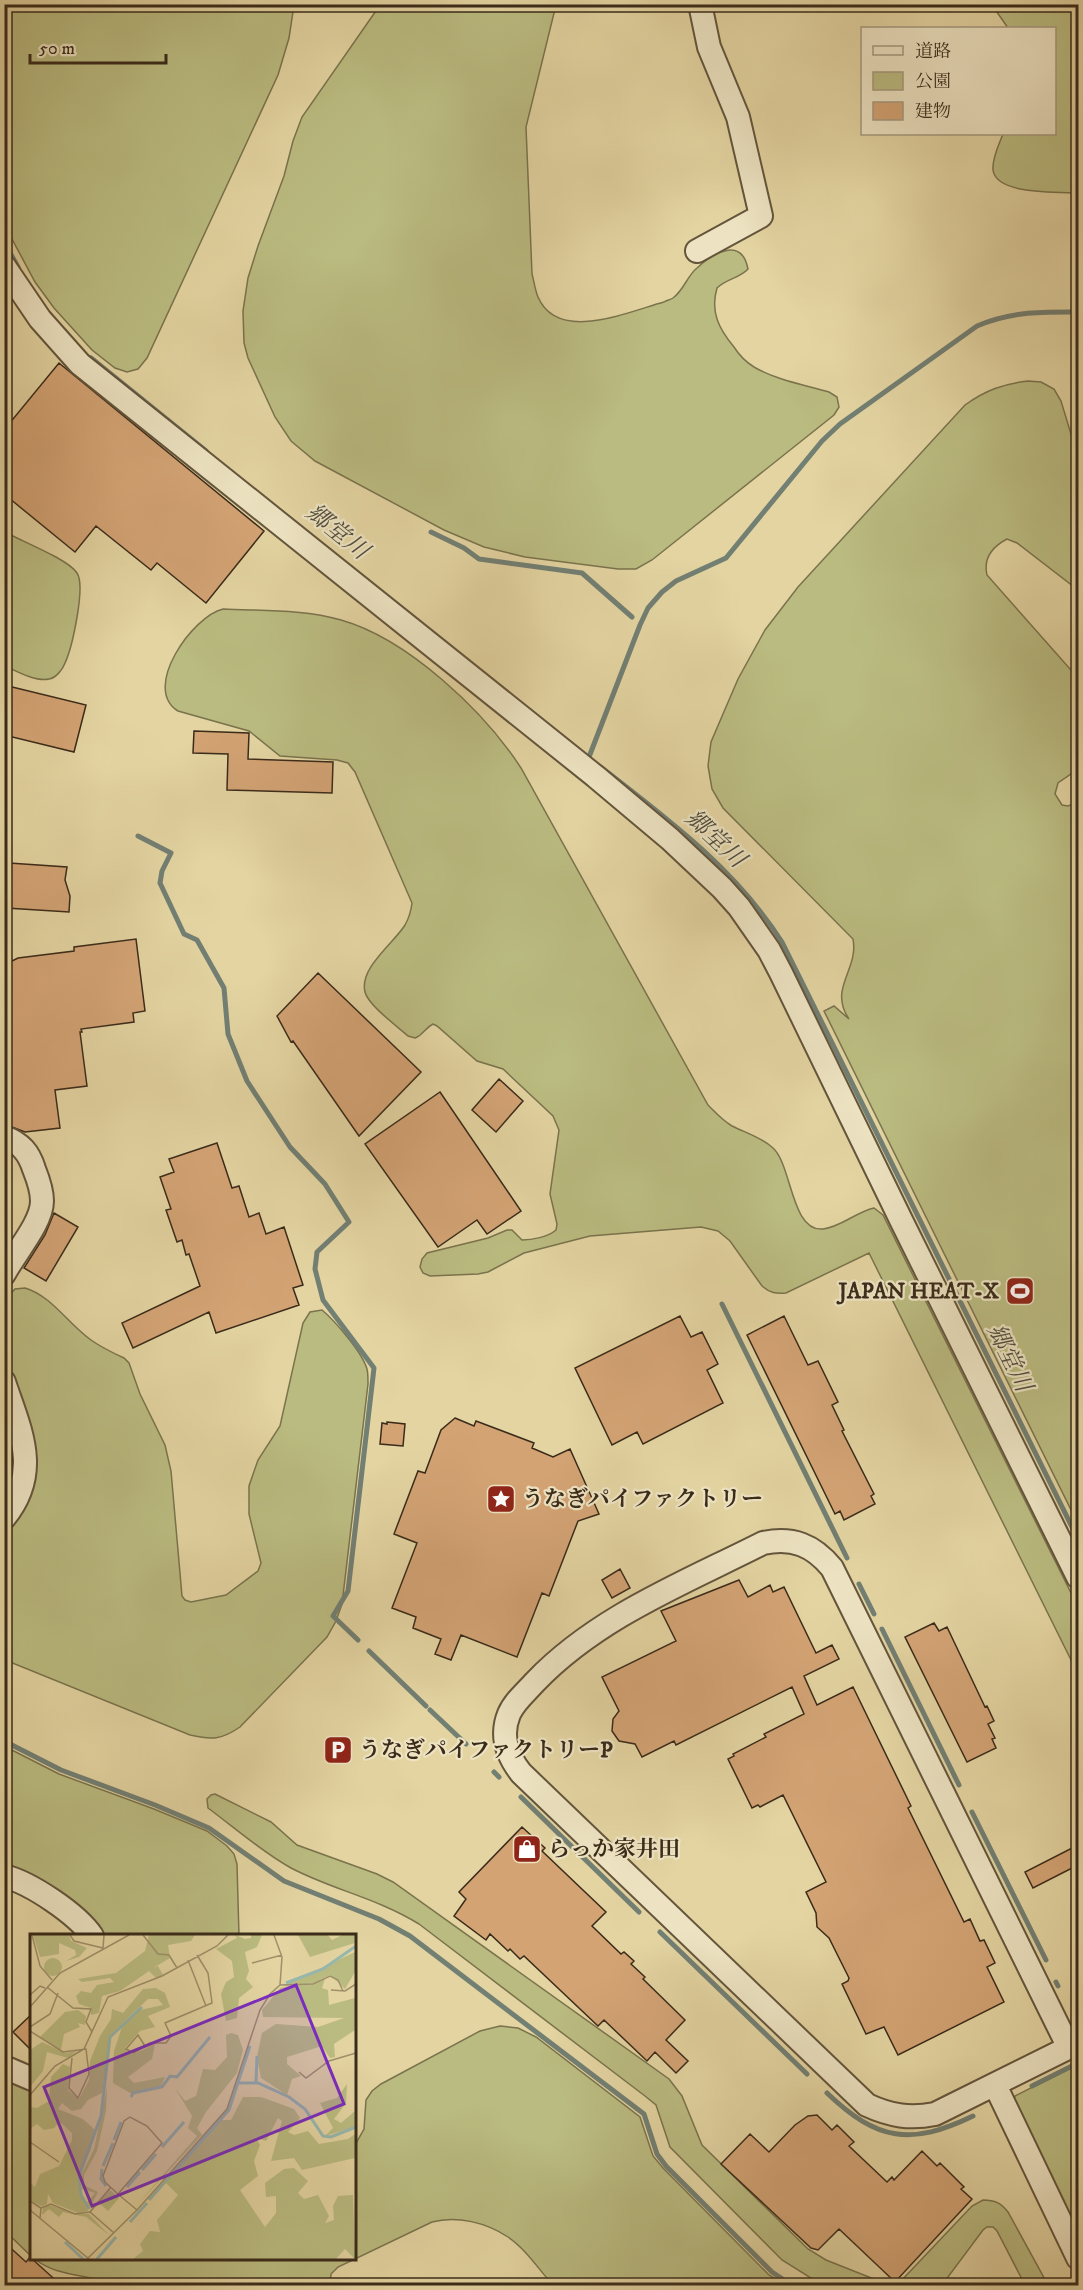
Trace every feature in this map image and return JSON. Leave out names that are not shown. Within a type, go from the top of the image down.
[{"type":"street","points":[[697,251],[761,216],[738,117],[709,47],[700,4]]},
{"type":"street","points":[[4,266],[40,319],[80,364],[595,776],[696,863],[739,907],[769,950],[781,973],[1078,1576]]},
{"type":"street","points":[[4,1137],[16,1141],[26,1150],[41,1189],[42,1202],[40,1214],[4,1274]]},
{"type":"street","points":[[4,1382],[24,1440],[26,1454],[23,1484],[18,1497],[4,1518]]},
{"type":"street","points":[[786,1540],[809,1546],[832,1568],[1074,2045],[935,2114],[900,2117],[883,2113],[867,2105],[521,1773],[511,1760],[506,1746],[505,1730],[509,1713],[519,1699],[571,1650],[629,1610],[763,1543],[786,1540]]},
{"type":"street","points":[[4,1876],[43,1894],[85,1926],[91,1934]]},
{"type":"street","points":[[4,2067],[30,2078]]},
{"type":"street","points":[[995,2085],[1078,2258]]},
{"type":"green space","points":[[6,4],[294,5],[289,38],[278,75],[147,358],[138,369],[127,372],[115,368],[92,350],[54,308],[35,282],[5,226]]},
{"type":"green space","points":[[380,5],[556,5],[526,127],[532,274],[538,297],[548,311],[561,319],[578,322],[614,317],[664,302],[677,295],[694,271],[704,262],[719,253],[734,250],[745,259],[748,269],[717,288],[715,312],[720,327],[738,353],[745,361],[763,372],[829,392],[837,397],[839,407],[834,415],[652,560],[636,569],[618,569],[525,557],[484,547],[444,530],[315,461],[291,441],[275,417],[248,358],[244,343],[243,311],[248,278],[284,176],[293,141],[302,117]]},
{"type":"green space","points":[[992,5],[1078,5],[1078,193],[1016,188],[997,178],[993,170],[1003,135],[1056,135],[1056,27],[1007,27]]},
{"type":"green space","points":[[1028,381],[1041,382],[1054,389],[1061,401],[1078,457],[1078,590],[1017,543],[1007,539],[990,554],[986,569],[987,575],[1078,678],[1078,769],[1058,783],[1055,794],[1062,805],[1068,806],[1078,802],[1078,1524],[824,1011],[834,1006],[849,1019],[843,1008],[842,998],[854,950],[853,939],[723,808],[712,789],[708,766],[711,742],[738,679],[765,630],[798,587],[965,405],[995,388]]},
{"type":"green space","points":[[5,532],[64,562],[77,573],[80,590],[79,603],[71,644],[63,668],[52,678],[44,680],[32,678],[5,666]]},
{"type":"green space","points":[[223,609],[298,612],[327,616],[366,629],[418,660],[465,701],[487,724],[521,768],[708,1105],[728,1124],[773,1148],[784,1168],[798,1209],[804,1220],[812,1227],[830,1228],[874,1208],[883,1215],[1078,1607],[1078,1674],[869,1253],[786,1293],[770,1292],[762,1286],[730,1241],[718,1231],[701,1227],[590,1236],[524,1253],[488,1272],[478,1274],[430,1276],[423,1273],[420,1267],[427,1253],[488,1238],[507,1230],[512,1230],[522,1240],[540,1238],[556,1230],[557,1224],[550,1194],[559,1130],[553,1116],[503,1069],[477,1061],[433,1024],[418,1037],[408,1036],[377,1009],[367,997],[365,983],[367,974],[405,925],[412,903],[355,772],[348,763],[337,760],[280,756],[249,731],[178,711],[168,700],[165,686],[168,670],[175,654],[198,625],[211,614]]},
{"type":"green space","points":[[25,1288],[52,1304],[91,1340],[129,1363],[140,1394],[165,1445],[171,1471],[182,1596],[191,1602],[226,1595],[258,1571],[261,1563],[249,1514],[249,1486],[258,1460],[280,1426],[303,1323],[310,1312],[322,1310],[348,1337],[364,1362],[368,1384],[342,1604],[336,1621],[327,1637],[240,1727],[222,1737],[204,1738],[190,1735],[5,1660],[5,1527],[8,1525],[21,1411],[5,1360],[4,1301],[15,1289]]},
{"type":"green space","points":[[4,1746],[59,1774],[207,1831],[227,1846],[234,1854],[237,1864],[239,1934],[99,1934],[5,1868]]},
{"type":"green space","points":[[215,1794],[271,1822],[297,1845],[393,1882],[669,2079],[682,2096],[702,2145],[808,2249],[826,2260],[889,2285],[822,2285],[782,2260],[670,2147],[656,2105],[419,1924],[387,1907],[307,1876],[270,1855],[208,1808],[207,1799]]},
{"type":"green space","points":[[500,2026],[518,2028],[536,2037],[640,2117],[653,2156],[663,2168],[769,2275],[785,2285],[553,2285],[508,2237],[481,2224],[451,2219],[432,2222],[356,2258],[356,2143],[364,2129],[366,2100],[381,2084],[480,2031]]},
{"type":"green space","points":[[1078,2064],[1078,2230],[1074,2232],[1012,2105],[1015,2096]]},
{"type":"green space","points":[[5,2076],[30,2088],[30,2255],[5,2231]]},
{"type":"green space","points":[[983,2200],[997,2203],[1008,2212],[1048,2285],[1025,2285],[997,2231],[993,2227],[987,2227],[942,2285],[894,2285],[899,2283],[972,2206]]},
{"type":"green space","points":[[36,2260],[353,2260],[338,2267],[331,2274],[330,2285],[115,2285],[43,2265]]},
{"type":"building","points":[[59,363],[264,531],[206,603],[157,563],[151,570],[96,526],[75,552],[4,494],[4,430]]},
{"type":"building","points":[[4,685],[86,705],[74,752],[4,735]]},
{"type":"building","points":[[194,731],[249,733],[248,759],[333,762],[332,793],[227,790],[228,754],[193,753]]},
{"type":"building","points":[[9,863],[67,867],[65,880],[70,896],[69,912],[6,908]]},
{"type":"building","points":[[136,939],[145,1011],[133,1013],[134,1022],[81,1029],[87,1086],[55,1090],[60,1128],[25,1132],[4,1124],[4,965],[18,958],[74,951],[74,947]]},
{"type":"building","points":[[318,973],[421,1072],[359,1136],[293,1041],[291,1042],[277,1016]]},
{"type":"building","points":[[499,1079],[523,1101],[496,1132],[472,1110]]},
{"type":"building","points":[[440,1092],[521,1211],[487,1234],[477,1220],[438,1247],[365,1144]]},
{"type":"building","points":[[217,1143],[232,1188],[239,1186],[249,1217],[259,1213],[266,1234],[284,1227],[303,1285],[293,1288],[299,1305],[216,1333],[209,1312],[133,1348],[122,1323],[200,1286],[182,1240],[177,1242],[166,1210],[171,1209],[160,1177],[174,1172],[169,1159]]},
{"type":"building","points":[[54,1213],[78,1227],[46,1281],[24,1268],[45,1235]]},
{"type":"building","points":[[680,1316],[691,1337],[702,1332],[718,1364],[707,1370],[723,1403],[643,1444],[637,1432],[612,1445],[575,1368]]},
{"type":"building","points":[[784,1316],[808,1365],[818,1361],[838,1402],[832,1405],[844,1430],[842,1431],[874,1494],[871,1496],[875,1504],[844,1520],[840,1511],[835,1514],[747,1335]]},
{"type":"building","points":[[455,1418],[474,1426],[476,1421],[534,1443],[532,1448],[553,1457],[570,1449],[599,1514],[578,1521],[549,1596],[542,1593],[517,1657],[461,1635],[451,1660],[435,1654],[441,1639],[413,1628],[416,1617],[392,1608],[417,1543],[394,1534],[418,1471],[425,1473],[441,1430]]},
{"type":"building","points":[[387,1422],[405,1424],[403,1446],[380,1444],[382,1423],[387,1424]]},
{"type":"building","points":[[620,1569],[630,1588],[612,1598],[602,1580]]},
{"type":"building","points":[[739,1580],[748,1597],[770,1585],[773,1592],[784,1587],[816,1653],[832,1645],[839,1659],[804,1676],[817,1705],[853,1687],[911,1806],[908,1808],[964,1922],[970,1919],[980,1941],[984,1940],[995,1963],[987,1967],[1004,2002],[898,2055],[884,2027],[866,2034],[842,1984],[849,1978],[829,1938],[817,1927],[816,1913],[806,1892],[826,1882],[783,1795],[760,1807],[758,1805],[752,1808],[728,1759],[734,1756],[733,1754],[766,1737],[764,1734],[804,1714],[792,1687],[676,1745],[674,1741],[642,1757],[635,1744],[619,1741],[612,1731],[613,1719],[619,1711],[602,1677],[676,1641],[661,1611]]},
{"type":"building","points":[[934,1623],[939,1631],[947,1627],[994,1721],[988,1724],[995,1738],[992,1739],[996,1748],[967,1762],[905,1637]]},
{"type":"building","points":[[522,1827],[545,1848],[542,1851],[606,1912],[592,1926],[621,1954],[624,1952],[634,1961],[631,1964],[645,1977],[643,1979],[685,2020],[666,2040],[688,2061],[676,2073],[655,2052],[647,2061],[604,2020],[598,2026],[524,1956],[520,1959],[490,1934],[486,1940],[454,1916],[466,1899],[459,1892]]},
{"type":"building","points":[[1078,1845],[1078,1865],[1033,1888],[1025,1872]]},
{"type":"building","points":[[30,2016],[30,2049],[13,2032]]},
{"type":"building","points":[[817,2115],[832,2130],[837,2125],[854,2142],[849,2146],[887,2182],[892,2177],[894,2180],[922,2151],[937,2166],[940,2163],[964,2187],[961,2189],[972,2199],[895,2282],[839,2229],[818,2250],[811,2248],[721,2164],[750,2134],[769,2152],[795,2125],[808,2116]]},
{"type":"building","points":[[4,2242],[26,2262],[30,2257],[30,2260],[33,2260],[62,2286],[4,2286]]},
{"type":"waterway","name":"郷堂川","points":[[4,242],[18,267]]},
{"type":"waterway","points":[[589,757],[648,608],[676,581],[726,558],[822,441],[840,424],[977,326],[1015,315],[1039,312],[1078,312]]},
{"type":"waterway","name":"郷堂川","points":[[91,358],[206,451]]},
{"type":"waterway","points":[[431,532],[464,548],[479,559],[582,573],[632,617]]},
{"type":"waterway","name":"郷堂川","points":[[602,768],[676,827],[722,869],[764,916],[782,942],[1078,1539]]},
{"type":"waterway","points":[[138,836],[171,853],[162,871],[160,883],[184,934],[197,940],[224,988],[228,1034],[247,1081],[290,1147],[325,1184],[349,1222],[317,1252],[315,1269],[323,1300],[374,1368],[348,1591],[333,1616],[358,1640]]},
{"type":"waterway","points":[[722,1304],[847,1558]]},
{"type":"waterway","points":[[859,1584],[874,1614]]},
{"type":"waterway","points":[[882,1629],[959,1785]]},
{"type":"waterway","points":[[369,1651],[426,1706]]},
{"type":"waterway","points":[[430,1710],[466,1744]]},
{"type":"waterway","points":[[4,1741],[61,1770],[209,1828],[284,1881],[379,1919],[410,1936],[644,2114],[657,2154],[666,2166],[772,2272],[793,2286]]},
{"type":"waterway","points":[[494,1772],[499,1777]]},
{"type":"waterway","points":[[521,1797],[639,1912]]},
{"type":"waterway","points":[[972,1812],[1046,1960]]},
{"type":"waterway","points":[[660,1932],[807,2074]]},
{"type":"waterway","points":[[1056,1982],[1058,1986]]},
{"type":"waterway","points":[[1032,2086],[1078,2063]]},
{"type":"waterway","points":[[827,2093],[862,2121],[896,2134],[913,2135],[931,2132],[973,2116]]},
{"type":"place","name":"JAPAN HEAT-X","points":[[1020,1291]]},
{"type":"place","name":"うなぎパイファクトリー","points":[[501,1499]]},
{"type":"place","name":"うなぎパイファクトリーP","points":[[338,1750]]},
{"type":"place","name":"らっか家井田","points":[[527,1849]]}]
